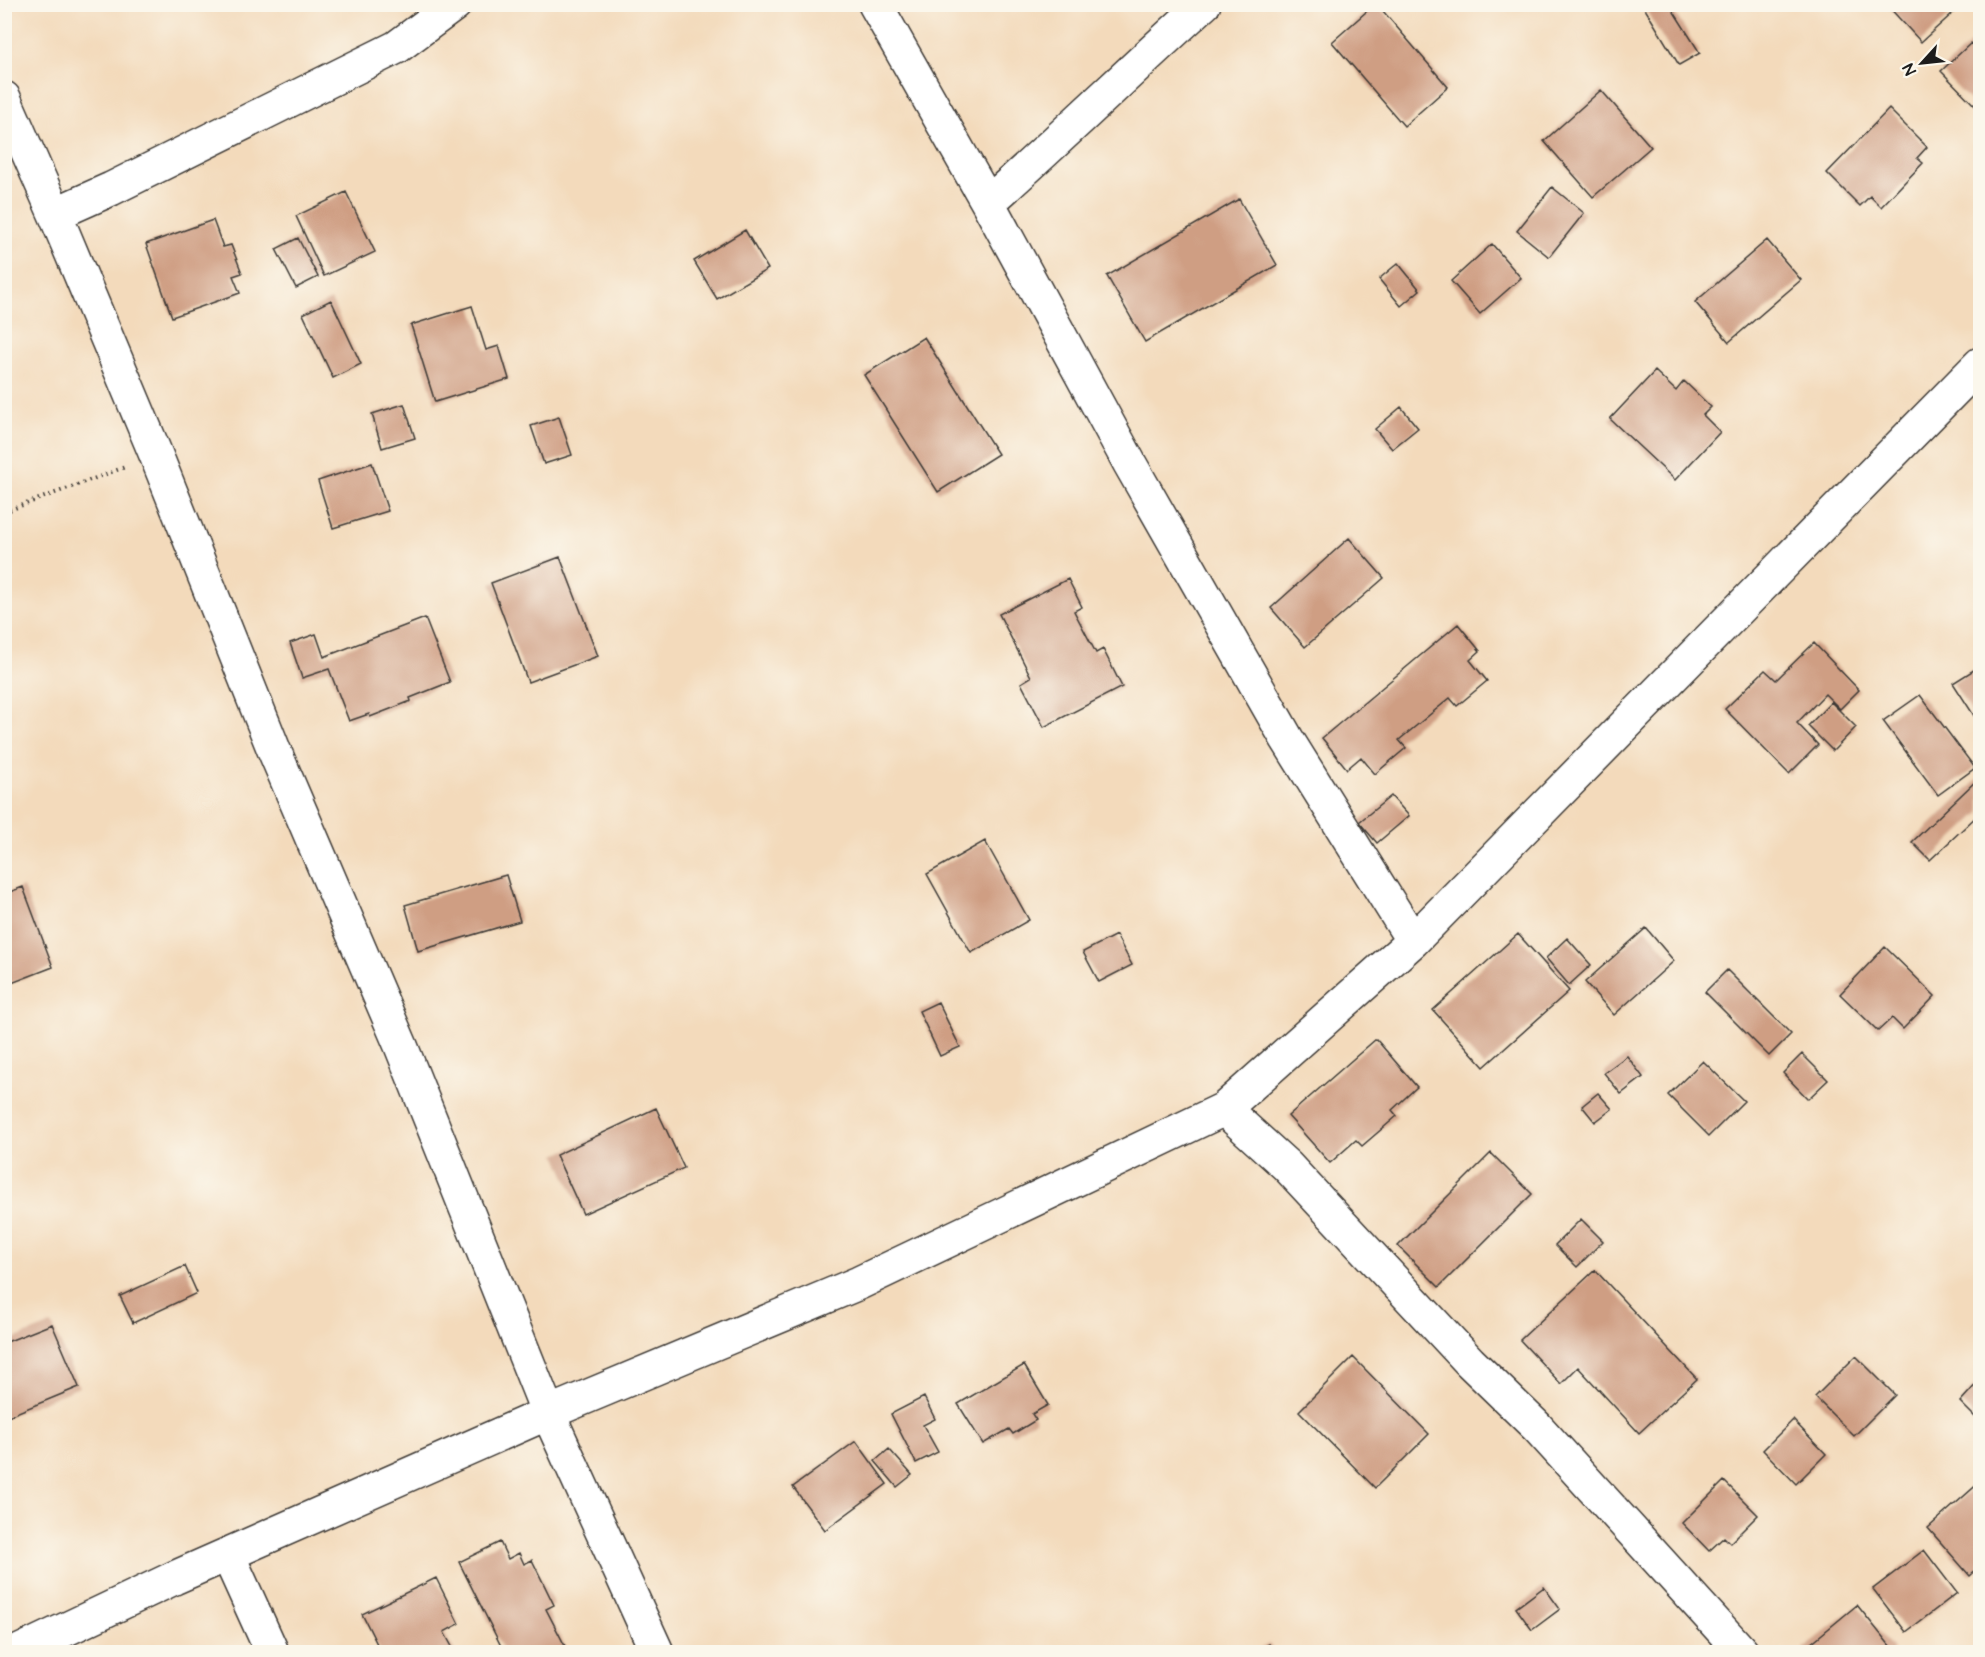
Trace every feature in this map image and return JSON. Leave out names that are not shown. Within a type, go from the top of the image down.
[{"type":"street","points":[[56,214],[397,47],[454,4]]},
{"type":"street","points":[[875,4],[988,203],[1130,464],[1287,739],[1413,941]]},
{"type":"street","points":[[988,203],[1204,4]]},
{"type":"street","points":[[4,98],[56,214],[156,455],[274,750],[401,1046],[548,1413],[657,1653]]},
{"type":"street","points":[[18,1653],[228,1555],[548,1413],[859,1283],[1224,1109],[1413,941],[1980,364]]},
{"type":"street","points":[[1224,1109],[1287,1166],[1470,1362],[1537,1427],[1742,1653]]},
{"type":"street","points":[[228,1555],[272,1653]]},
{"type":"path","points":[[4,512],[156,455]]},
{"type":"building","points":[[1375,4],[1448,87],[1404,126],[1332,42]]},
{"type":"building","points":[[1642,4],[1669,4],[1700,53],[1679,65]]},
{"type":"building","points":[[1886,4],[1947,4],[1954,12],[1921,42]]},
{"type":"building","points":[[1971,43],[1980,53],[1980,111],[1941,71]]},
{"type":"building","points":[[1601,90],[1651,147],[1593,197],[1544,141]]},
{"type":"building","points":[[1889,109],[1927,147],[1917,158],[1923,163],[1881,207],[1870,196],[1860,206],[1827,173]]},
{"type":"building","points":[[1552,187],[1584,213],[1549,257],[1517,231]]},
{"type":"building","points":[[346,192],[375,252],[324,276],[296,216]]},
{"type":"building","points":[[1239,199],[1277,265],[1145,342],[1107,276]]},
{"type":"building","points":[[213,220],[223,247],[231,245],[242,273],[233,276],[240,293],[172,317],[146,244]]},
{"type":"building","points":[[745,230],[768,269],[717,299],[694,261]]},
{"type":"building","points":[[298,238],[318,277],[296,288],[276,249]]},
{"type":"building","points":[[1767,240],[1801,280],[1729,342],[1695,302]]},
{"type":"building","points":[[1492,244],[1521,278],[1480,314],[1451,281]]},
{"type":"building","points":[[1398,263],[1420,290],[1401,306],[1379,279]]},
{"type":"building","points":[[331,300],[361,364],[333,378],[303,314]]},
{"type":"building","points":[[472,306],[486,350],[499,346],[509,379],[435,402],[411,325]]},
{"type":"building","points":[[924,337],[998,454],[938,492],[864,375]]},
{"type":"building","points":[[1655,371],[1676,391],[1684,381],[1711,407],[1703,415],[1720,432],[1675,480],[1610,419]]},
{"type":"building","points":[[404,404],[415,438],[382,448],[372,414]]},
{"type":"building","points":[[1401,407],[1418,428],[1392,449],[1375,429]]},
{"type":"building","points":[[559,417],[572,455],[544,464],[531,426]]},
{"type":"building","points":[[372,463],[388,511],[333,528],[318,481]]},
{"type":"building","points":[[1349,538],[1384,578],[1305,647],[1271,608]]},
{"type":"building","points":[[560,557],[598,656],[528,682],[491,583]]},
{"type":"building","points":[[1068,579],[1082,607],[1074,611],[1096,653],[1103,649],[1122,687],[1044,727],[1021,683],[1031,677],[999,614]]},
{"type":"building","points":[[425,618],[450,682],[370,717],[369,714],[349,721],[329,669],[302,678],[290,643],[316,634],[324,657]]},
{"type":"building","points":[[1458,624],[1480,651],[1470,660],[1487,681],[1457,706],[1450,698],[1399,740],[1406,748],[1375,774],[1361,757],[1347,769],[1322,738]]},
{"type":"building","points":[[1814,643],[1859,690],[1840,709],[1825,694],[1797,723],[1818,745],[1789,774],[1725,709],[1765,670],[1776,680]]},
{"type":"building","points":[[1980,666],[1980,725],[1953,683]]},
{"type":"building","points":[[1920,695],[1975,768],[1938,795],[1883,721]]},
{"type":"building","points":[[1831,702],[1856,727],[1833,751],[1808,726]]},
{"type":"building","points":[[1980,777],[1980,813],[1930,860],[1912,842]]},
{"type":"building","points":[[1391,796],[1409,816],[1377,843],[1359,822]]},
{"type":"building","points":[[985,841],[1029,920],[971,953],[927,874]]},
{"type":"building","points":[[506,875],[520,921],[418,951],[405,905]]},
{"type":"building","points":[[23,887],[53,967],[4,986],[4,894]]},
{"type":"building","points":[[1646,928],[1674,961],[1614,1015],[1585,982]]},
{"type":"building","points":[[1518,934],[1569,991],[1484,1067],[1433,1010]]},
{"type":"building","points":[[1116,935],[1132,965],[1099,982],[1083,952]]},
{"type":"building","points":[[1567,938],[1591,965],[1569,985],[1546,958]]},
{"type":"building","points":[[1885,947],[1935,996],[1903,1029],[1892,1018],[1878,1031],[1840,994]]},
{"type":"building","points":[[1727,970],[1791,1034],[1769,1056],[1705,992]]},
{"type":"building","points":[[938,1002],[960,1047],[940,1056],[919,1011]]},
{"type":"building","points":[[1376,1039],[1417,1087],[1392,1110],[1397,1116],[1362,1146],[1356,1140],[1330,1163],[1288,1116]]},
{"type":"building","points":[[1802,1054],[1828,1080],[1808,1099],[1783,1073]]},
{"type":"building","points":[[1627,1056],[1643,1077],[1621,1094],[1604,1073]]},
{"type":"building","points":[[1703,1061],[1744,1101],[1709,1136],[1668,1095]]},
{"type":"building","points":[[1598,1093],[1612,1109],[1595,1122],[1582,1106]]},
{"type":"building","points":[[656,1108],[684,1168],[583,1214],[556,1155]]},
{"type":"building","points":[[1491,1153],[1532,1194],[1439,1287],[1398,1246]]},
{"type":"building","points":[[1581,1219],[1603,1241],[1577,1267],[1555,1245]]},
{"type":"building","points":[[185,1266],[197,1293],[133,1323],[120,1296]]},
{"type":"building","points":[[1595,1270],[1697,1379],[1639,1433],[1578,1367],[1561,1384],[1520,1340]]},
{"type":"building","points":[[52,1324],[79,1387],[4,1418],[4,1343]]},
{"type":"building","points":[[1856,1356],[1895,1395],[1854,1436],[1815,1397]]},
{"type":"building","points":[[1353,1357],[1429,1434],[1375,1488],[1299,1411]]},
{"type":"building","points":[[1024,1365],[1048,1405],[1032,1414],[1036,1420],[1013,1434],[1009,1429],[983,1444],[958,1404]]},
{"type":"building","points":[[1980,1380],[1980,1422],[1960,1402]]},
{"type":"building","points":[[924,1397],[935,1419],[923,1425],[938,1452],[916,1463],[891,1414]]},
{"type":"building","points":[[1793,1420],[1826,1454],[1796,1484],[1763,1450]]},
{"type":"building","points":[[856,1441],[887,1484],[825,1530],[793,1487]]},
{"type":"building","points":[[889,1449],[912,1475],[897,1487],[875,1461]]},
{"type":"building","points":[[1724,1481],[1758,1515],[1730,1543],[1724,1537],[1709,1551],[1682,1523]]},
{"type":"building","points":[[1980,1482],[1980,1567],[1970,1576],[1928,1528]]},
{"type":"building","points":[[500,1542],[508,1559],[519,1553],[524,1564],[532,1560],[554,1605],[546,1609],[566,1648],[557,1652],[504,1652],[459,1562]]},
{"type":"building","points":[[1924,1550],[1957,1593],[1906,1632],[1873,1589]]},
{"type":"building","points":[[436,1578],[459,1624],[444,1632],[455,1652],[381,1652],[362,1614]]},
{"type":"building","points":[[1544,1587],[1560,1609],[1532,1630],[1516,1608]]},
{"type":"building","points":[[1857,1605],[1895,1652],[1807,1652],[1804,1649]]},
{"type":"building","points":[[1269,1644],[1274,1652],[1255,1652]]}]
